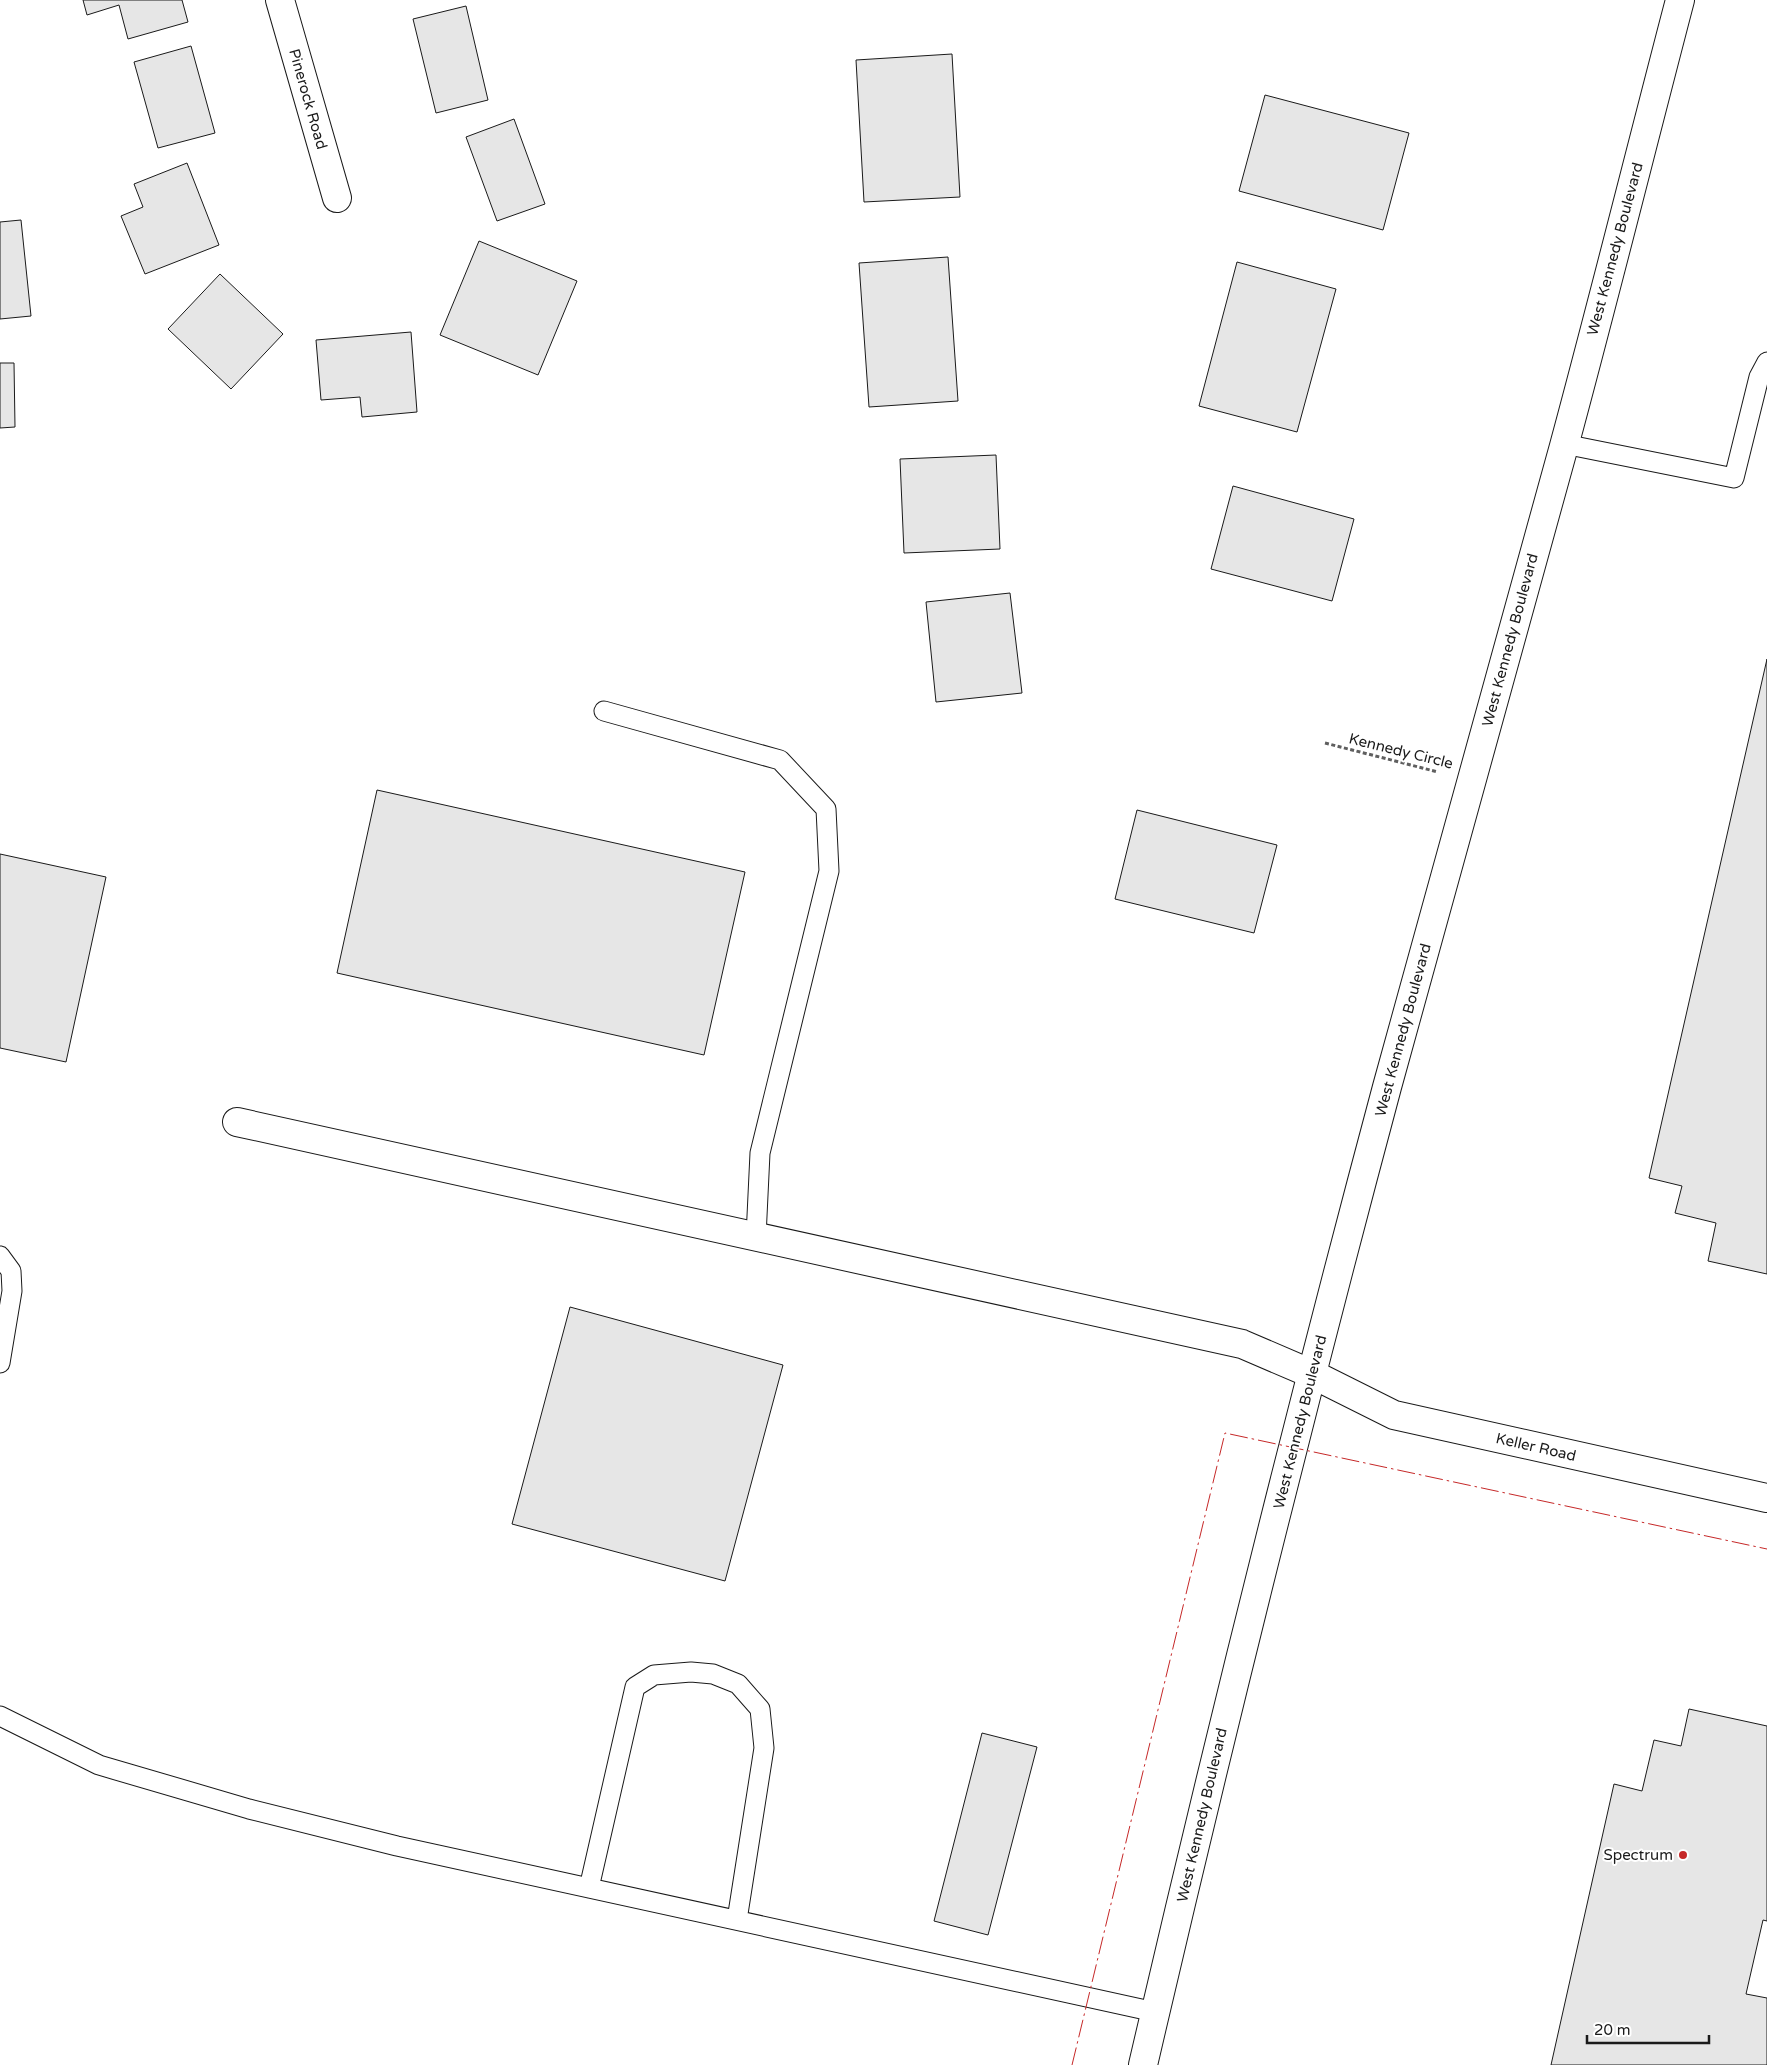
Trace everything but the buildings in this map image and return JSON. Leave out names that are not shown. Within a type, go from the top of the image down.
[{"type":"main road","name":"Pinerock Road","points":[[280,0],[337,198]]},
{"type":"main road","name":"West Kennedy Boulevard","points":[[1143,2065],[1246,1632],[1300,1428],[1312,1374],[1385,1095],[1564,444],[1680,0]]},
{"type":"main road","name":"Keller Road","points":[[237,1122],[1242,1344],[1312,1374],[1394,1415],[1767,1498]]},
{"type":"lane","points":[[1564,444],[1734,478],[1757,386],[1767,362]]},
{"type":"lane","points":[[604,711],[780,760],[826,809],[829,871],[760,1153],[756,1237]]},
{"type":"lane","points":[[0,1256],[11,1271],[12,1291],[0,1363]]},
{"type":"lane","points":[[589,1888],[636,1687],[654,1675],[691,1672],[713,1674],[738,1684],[760,1709],[764,1748],[736,1920]]},
{"type":"lane","points":[[0,1716],[99,1765],[249,1809],[396,1846],[1155,2012]]},
{"type":"path","name":"Kennedy Circle","points":[[1325,743],[1472,780]]},
{"type":"power","points":[[1072,2065],[1225,1433],[1767,1549]]},
{"type":"place","name":"Spectrum","points":[[1683,1855]]}]
